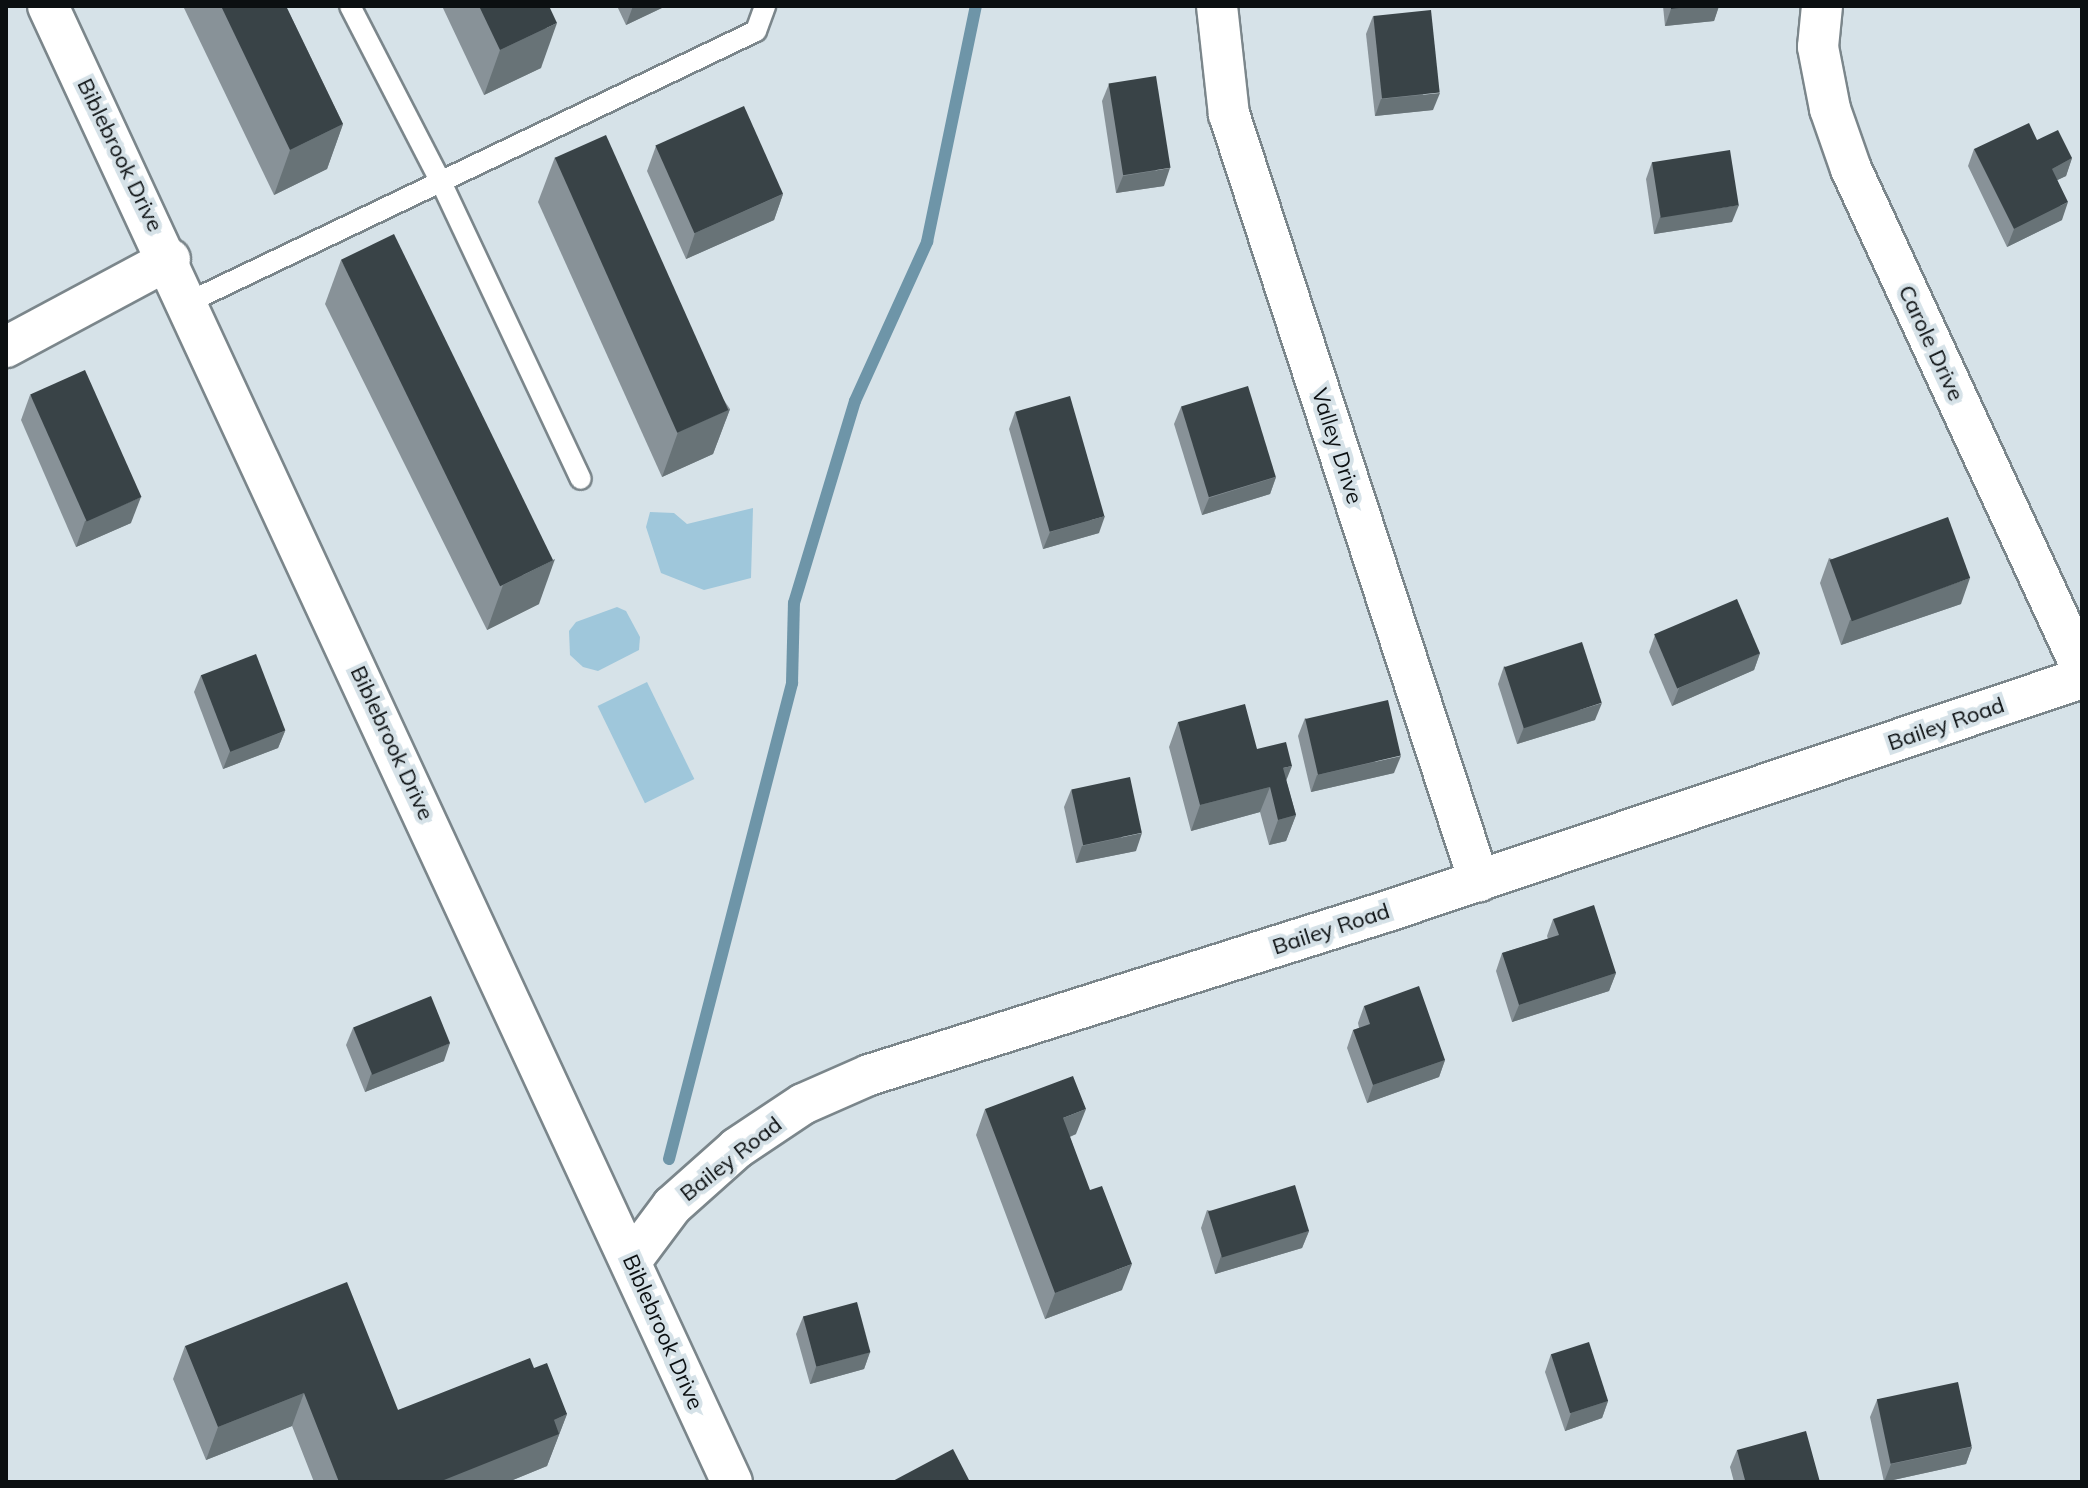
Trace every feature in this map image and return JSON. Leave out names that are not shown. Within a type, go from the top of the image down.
[{"type":"street","name":"Biblebrook Drive","points":[[48,6],[170,259],[732,1482]]},
{"type":"street","name":"Valley Drive","points":[[1217,6],[1229,114],[1479,881]]},
{"type":"street","name":"Carole Drive","points":[[1822,6],[1818,47],[1830,109],[1851,169],[2082,669]]},
{"type":"street","points":[[6,347],[170,259]]},
{"type":"street","name":"Bailey Road","points":[[631,1261],[672,1206],[737,1148],[803,1104],[869,1075],[1479,881],[2082,678]]},
{"type":"lane","points":[[350,6],[441,182],[581,479]]},
{"type":"lane","points":[[189,302],[756,31],[765,6]]},
{"type":"shaded area","points":[[753,508],[751,578],[704,590],[661,573],[646,527],[650,512],[674,513],[687,524]]},
{"type":"shaded area","points":[[617,607],[626,611],[640,637],[639,650],[598,671],[583,667],[570,655],[569,631],[576,622]]},
{"type":"shaded area","points":[[647,682],[694,779],[645,803],[598,706]]},
{"type":"building","points":[[221,6],[286,6],[343,124],[290,150]]},
{"type":"building","points":[[479,6],[549,6],[557,23],[500,50]]},
{"type":"building","points":[[1431,10],[1440,93],[1382,99],[1373,16]]},
{"type":"building","points":[[1156,76],[1171,168],[1123,175],[1109,84]]},
{"type":"building","points":[[744,106],[783,194],[694,233],[655,145]]},
{"type":"building","points":[[2029,123],[2037,140],[2058,130],[2072,158],[2052,169],[2068,202],[2014,229],[1974,149]]},
{"type":"building","points":[[606,135],[728,410],[677,433],[555,158]]},
{"type":"building","points":[[1730,150],[1739,205],[1661,218],[1652,162]]},
{"type":"building","points":[[394,234],[553,560],[500,586],[341,260]]},
{"type":"building","points":[[85,370],[142,497],[87,521],[30,394]]},
{"type":"building","points":[[1248,386],[1276,477],[1209,497],[1181,406]]},
{"type":"building","points":[[1070,396],[1104,516],[1050,532],[1015,412]]},
{"type":"building","points":[[1948,517],[1970,578],[1852,621],[1830,560]]},
{"type":"building","points":[[1737,599],[1760,653],[1677,688],[1654,634]]},
{"type":"building","points":[[1582,642],[1602,703],[1524,728],[1504,667]]},
{"type":"building","points":[[256,654],[285,731],[230,752],[201,675]]},
{"type":"building","points":[[1388,700],[1401,756],[1318,775],[1305,719]]},
{"type":"building","points":[[1245,704],[1257,749],[1286,742],[1292,766],[1283,768],[1296,815],[1278,820],[1270,787],[1200,805],[1178,722]]},
{"type":"building","points":[[1130,777],[1142,833],[1083,845],[1071,789]]},
{"type":"building","points":[[1594,905],[1616,973],[1519,1005],[1502,953],[1559,935],[1553,919]]},
{"type":"building","points":[[1419,986],[1445,1060],[1373,1085],[1353,1030],[1370,1024],[1364,1006]]},
{"type":"building","points":[[431,996],[450,1043],[372,1075],[353,1027]]},
{"type":"building","points":[[1073,1076],[1086,1109],[1063,1118],[1090,1190],[1102,1186],[1132,1264],[1055,1293],[985,1109]]},
{"type":"building","points":[[1295,1185],[1309,1231],[1222,1258],[1208,1212]]},
{"type":"building","points":[[347,1282],[398,1410],[530,1358],[534,1368],[547,1363],[567,1414],[554,1420],[559,1434],[439,1482],[339,1482],[304,1393],[218,1427],[185,1346]]},
{"type":"building","points":[[857,1302],[870,1352],[816,1367],[803,1316]]},
{"type":"building","points":[[1589,1342],[1608,1401],[1570,1413],[1551,1354]]},
{"type":"building","points":[[1958,1382],[1972,1447],[1891,1464],[1877,1399]]},
{"type":"building","points":[[1806,1431],[1820,1482],[1739,1482],[1745,1480],[1737,1450]]},
{"type":"building","points":[[953,1449],[970,1482],[891,1482]]},
{"type":"waterway","points":[[669,1159],[792,683],[794,603],[855,401],[927,242],[976,6]]}]
